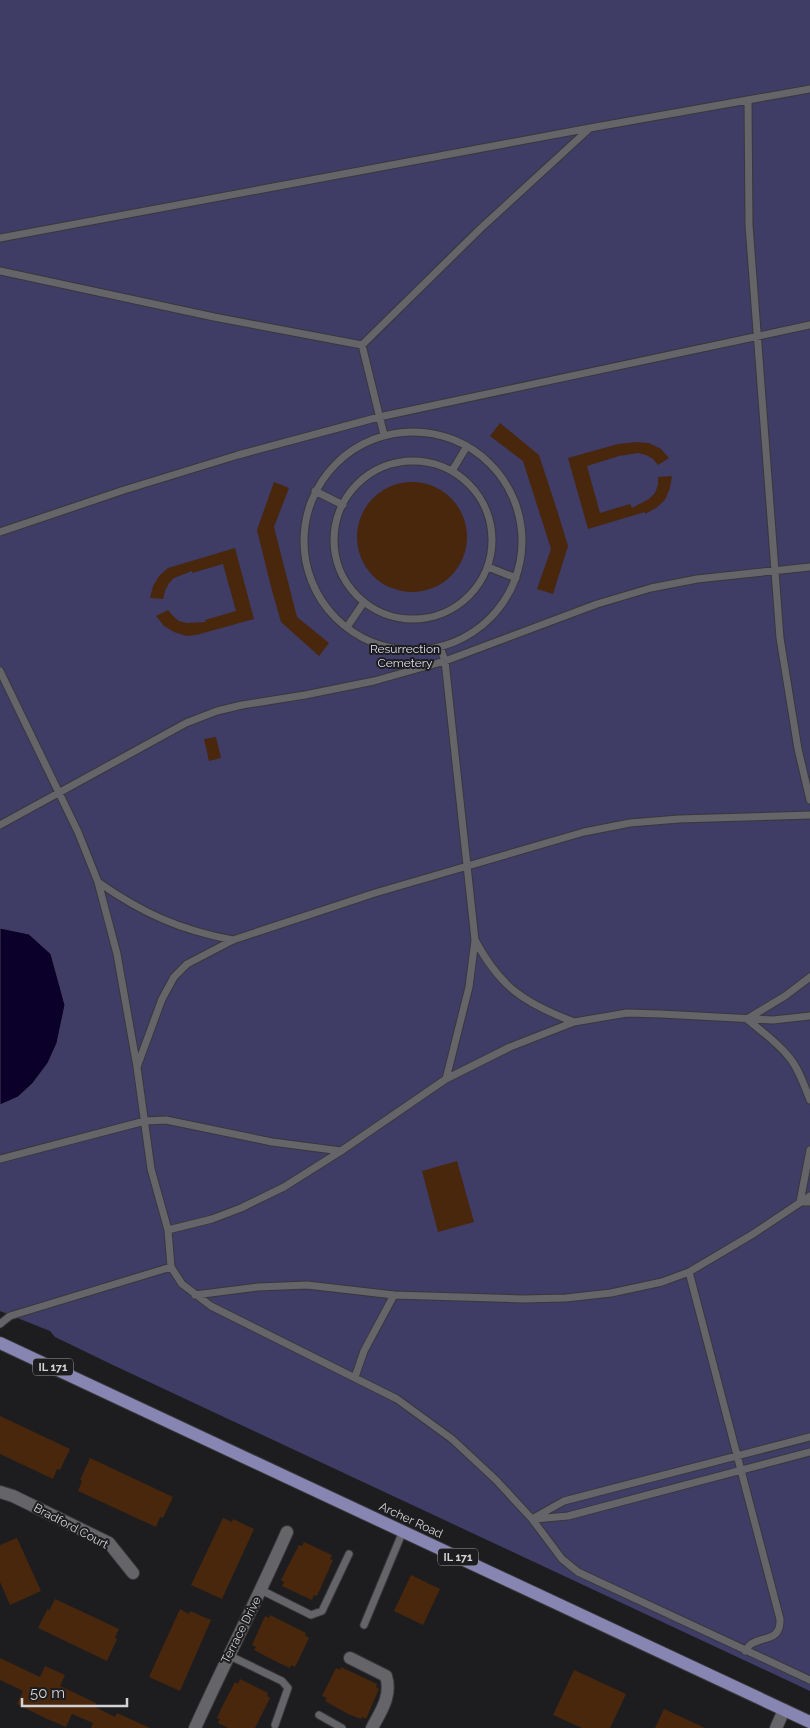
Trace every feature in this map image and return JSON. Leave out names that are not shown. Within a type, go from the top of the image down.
[{"type":"main road","name":"Archer Road","points":[[0,1343],[810,1722]]},
{"type":"street","name":"Bradford Court","points":[[0,1492],[13,1496],[109,1543],[132,1574]]},
{"type":"street","name":"Terrace Drive","points":[[195,1728],[228,1654],[261,1590],[287,1532]]},
{"type":"street","points":[[350,1658],[386,1676],[389,1691],[386,1702],[372,1728]]},
{"type":"street","points":[[776,1728],[784,1710]]},
{"type":"lane","points":[[0,238],[810,89]]},
{"type":"lane","points":[[748,100],[748,225],[780,638],[798,749],[810,800]]},
{"type":"lane","points":[[362,345],[481,228],[590,128]]},
{"type":"lane","points":[[0,270],[214,316],[362,345]]},
{"type":"lane","points":[[0,532],[152,481],[379,417],[810,326]]},
{"type":"lane","points":[[362,345],[384,435]]},
{"type":"lane","points":[[410,431],[436,434],[461,442],[467,446],[483,457],[501,476],[514,500],[521,525],[521,552],[516,578],[504,602],[486,622],[465,637],[440,647],[418,650],[395,649],[373,643],[335,618],[321,600],[311,580],[305,558],[304,535],[306,520],[315,491],[327,472],[344,456],[362,443],[384,435],[410,431]]},
{"type":"lane","points":[[452,471],[467,446]]},
{"type":"lane","points":[[414,461],[440,466],[452,471],[473,488],[487,511],[492,537],[492,551],[488,567],[477,588],[468,598],[446,613],[434,617],[409,620],[397,618],[374,609],[364,602],[348,584],[337,562],[334,537],[336,523],[343,505],[354,488],[364,478],[387,465],[414,461]]},
{"type":"lane","points":[[315,491],[343,505]]},
{"type":"lane","points":[[488,567],[516,578]]},
{"type":"lane","points":[[0,825],[186,723],[217,711],[374,681],[445,661],[597,604],[651,588],[698,579],[810,567]]},
{"type":"lane","points":[[347,627],[364,602]]},
{"type":"lane","points":[[440,647],[445,661],[475,940],[469,987],[446,1079]]},
{"type":"lane","points":[[0,671],[78,832],[98,882],[117,954],[137,1066],[151,1169],[168,1230],[171,1267],[182,1284],[211,1306],[396,1398],[452,1439],[496,1480],[532,1519],[562,1559],[578,1572],[810,1680]]},
{"type":"lane","points":[[137,1066],[162,999],[174,977],[187,964],[233,940],[375,893],[584,832],[630,823],[679,819],[810,815]]},
{"type":"lane","points":[[98,882],[143,912],[201,934],[233,940]]},
{"type":"lane","points":[[475,940],[487,962],[510,987],[532,1004],[574,1022]]},
{"type":"lane","points":[[747,1019],[785,996],[810,977]]},
{"type":"lane","points":[[168,1230],[212,1219],[241,1208],[284,1187],[341,1151],[446,1079],[510,1047],[574,1022],[627,1013],[773,1020],[810,1016]]},
{"type":"lane","points":[[747,1019],[773,1040],[789,1057],[801,1076],[810,1100]]},
{"type":"lane","points":[[0,1159],[145,1121],[166,1120],[272,1142],[341,1151]]},
{"type":"lane","points":[[800,1202],[810,1150]]},
{"type":"lane","points":[[195,1295],[258,1287],[307,1285],[394,1294],[523,1299],[566,1298],[619,1291],[662,1282],[689,1272],[753,1234],[810,1196]]},
{"type":"lane","points":[[800,1202],[810,1202]]},
{"type":"lane","points":[[0,1324],[10,1316],[171,1267]]},
{"type":"lane","points":[[689,1272],[742,1469],[780,1625],[775,1636],[751,1644],[746,1650]]},
{"type":"lane","points":[[355,1378],[364,1352],[394,1294]]},
{"type":"lane","points":[[532,1519],[564,1501],[810,1437]]},
{"type":"lane","points":[[532,1519],[568,1516],[810,1452]]},
{"type":"lane","points":[[364,1625],[403,1531]]},
{"type":"lane","points":[[261,1590],[311,1615],[322,1611],[349,1554]]},
{"type":"lane","points":[[228,1654],[282,1681],[288,1688],[275,1725]]},
{"type":"lane","points":[[319,1716],[342,1728]]},
{"type":"green space","name":"Resurrection Cemetery","points":[[0,0],[810,0],[810,1691],[115,1366],[55,1337],[50,1331],[0,1311]]},
{"type":"shaded area","points":[[0,928],[29,934],[51,954],[65,1005],[57,1043],[48,1063],[33,1083],[18,1097],[0,1105]]},
{"type":"building","points":[[500,423],[539,455],[557,510],[568,546],[553,594],[537,589],[551,549],[523,461],[490,436]]},
{"type":"building","points":[[649,443],[661,449],[669,458],[658,465],[653,459],[638,453],[619,456],[587,466],[600,513],[630,504],[632,508],[649,499],[655,493],[658,477],[672,476],[665,500],[645,514],[645,512],[588,529],[568,458],[618,444]]},
{"type":"building","points":[[274,482],[289,488],[274,527],[297,617],[329,643],[319,656],[281,622],[271,587],[257,530]]},
{"type":"building","points":[[412,482],[423,483],[433,487],[451,498],[462,516],[466,526],[466,548],[462,558],[451,576],[433,587],[423,591],[412,592],[401,591],[391,587],[373,576],[362,558],[358,548],[357,537],[358,526],[362,516],[373,498],[391,487],[401,483]]},
{"type":"building","points":[[235,548],[254,619],[186,636],[164,626],[156,616],[168,610],[179,621],[187,623],[206,622],[205,620],[236,611],[223,564],[192,573],[192,571],[174,578],[169,583],[163,599],[150,598],[153,586],[159,576],[168,568]]},
{"type":"building","points":[[216,737],[221,758],[209,761],[204,739]]},
{"type":"building","points":[[457,1161],[474,1222],[438,1232],[422,1171]]},
{"type":"building","points":[[0,1416],[70,1449],[60,1470],[57,1469],[53,1479],[0,1454]]},
{"type":"building","points":[[90,1458],[173,1497],[163,1518],[160,1517],[156,1527],[78,1491],[82,1481],[80,1480]]},
{"type":"building","points":[[223,1518],[232,1522],[233,1519],[254,1529],[222,1599],[191,1585]]},
{"type":"building","points":[[17,1538],[41,1591],[10,1605],[0,1582],[0,1545]]},
{"type":"building","points":[[304,1542],[332,1555],[330,1559],[333,1560],[317,1596],[314,1595],[312,1600],[282,1586],[284,1582],[281,1580],[299,1545],[302,1546]]},
{"type":"building","points":[[411,1575],[440,1589],[423,1625],[394,1611]]},
{"type":"building","points":[[55,1599],[119,1629],[115,1638],[117,1639],[107,1661],[38,1628]]},
{"type":"building","points":[[180,1609],[189,1614],[190,1611],[211,1620],[180,1691],[149,1677]]},
{"type":"building","points":[[270,1615],[306,1633],[305,1635],[309,1638],[295,1667],[291,1665],[290,1668],[254,1650],[256,1647],[252,1645],[265,1616],[269,1618]]},
{"type":"building","points":[[0,1658],[40,1677],[45,1666],[65,1675],[60,1686],[96,1703],[95,1707],[115,1717],[117,1713],[150,1728],[91,1728],[93,1723],[72,1714],[66,1727],[45,1718],[17,1704],[23,1691],[0,1680]]},
{"type":"building","points":[[341,1667],[377,1684],[376,1687],[379,1689],[366,1719],[348,1714],[325,1701],[327,1698],[322,1696],[336,1668],[340,1670]]},
{"type":"building","points":[[574,1670],[626,1694],[610,1728],[582,1728],[553,1715]]},
{"type":"building","points":[[240,1679],[268,1693],[267,1696],[270,1698],[255,1728],[228,1728],[218,1723],[220,1719],[217,1718],[223,1705],[235,1682],[238,1684]]},
{"type":"building","points":[[664,1709],[705,1728],[655,1728]]}]
